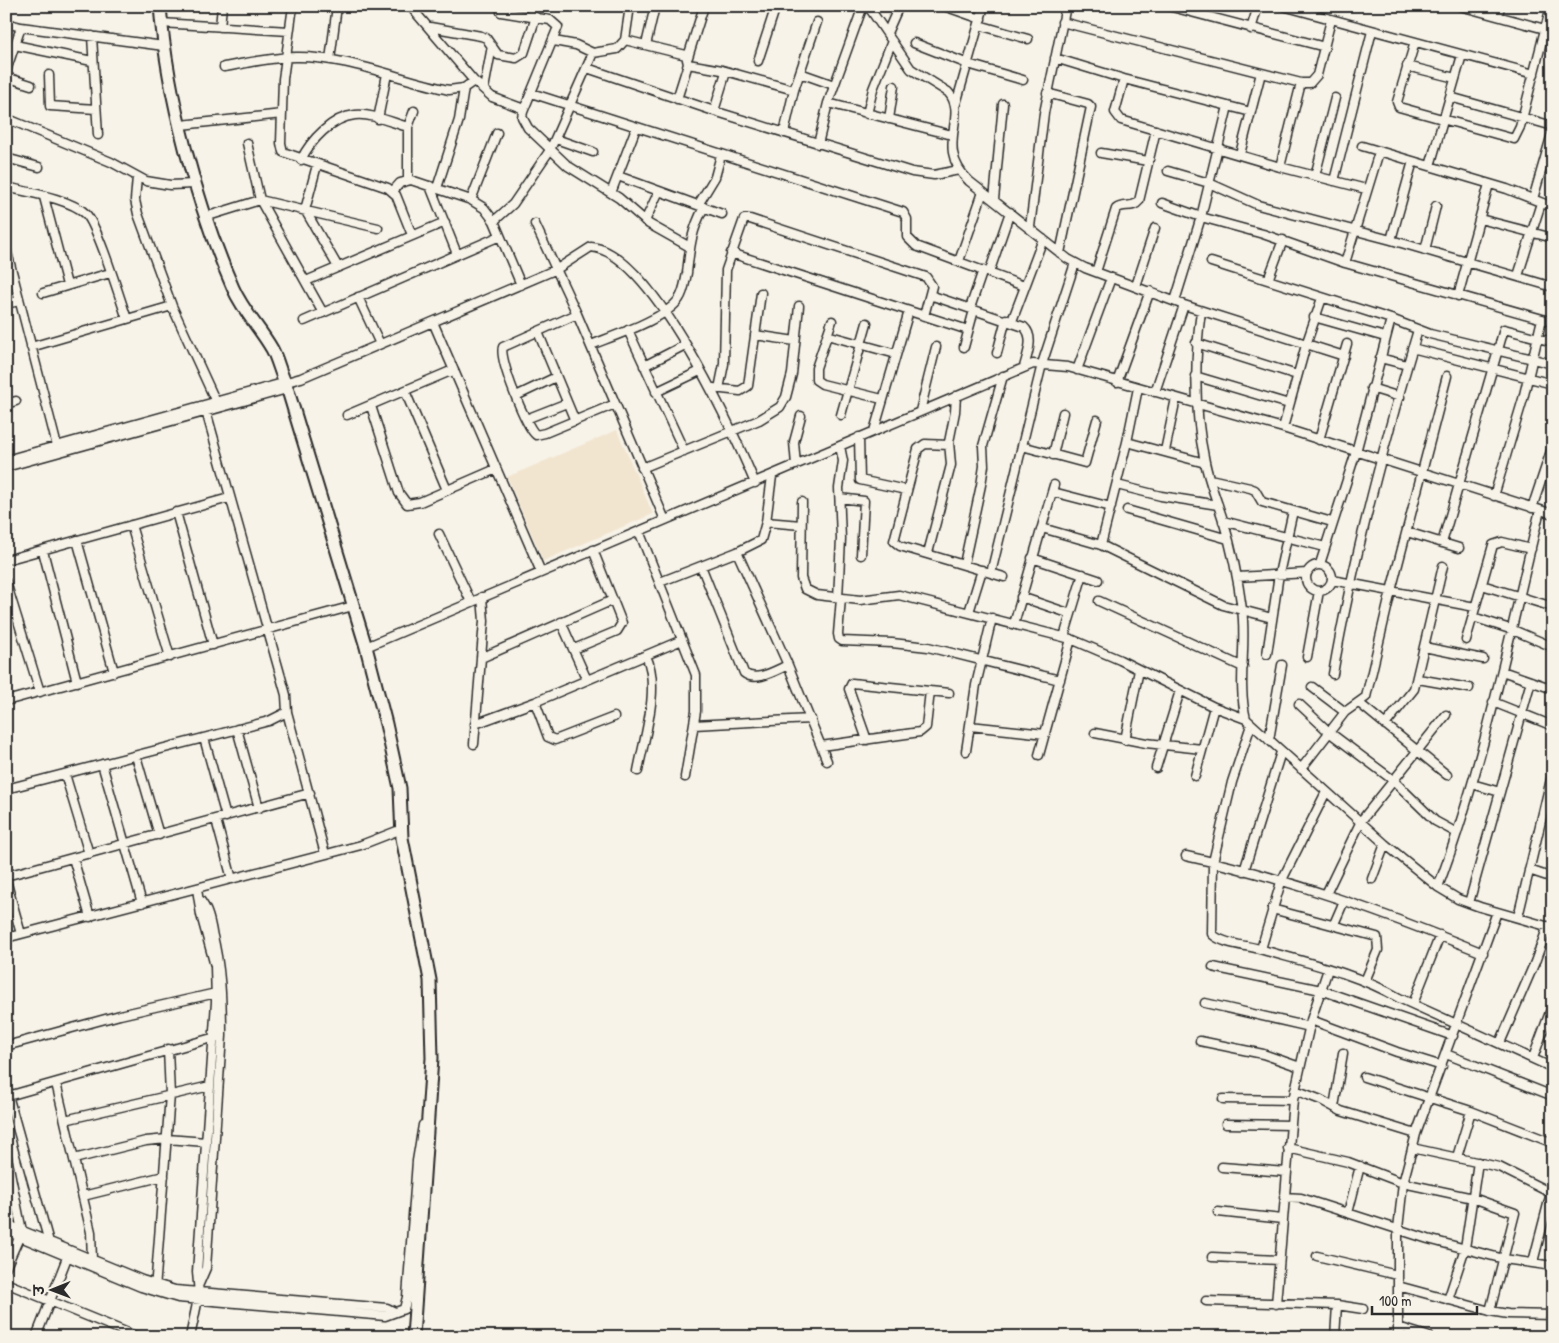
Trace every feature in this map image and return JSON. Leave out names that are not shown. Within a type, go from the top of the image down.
[{"type":"street","points":[[160,6],[164,46],[181,125],[205,217],[234,290],[244,310],[272,350],[286,386],[366,647],[400,788],[402,829],[430,980],[432,1035],[430,1094],[413,1337]]},
{"type":"street","points":[[220,27],[222,6]]},
{"type":"street","points":[[293,6],[285,57],[282,114],[283,152],[301,160],[393,191],[412,235]]},
{"type":"street","points":[[330,60],[338,6]]},
{"type":"street","points":[[410,6],[430,27],[474,81],[492,96],[524,109]]},
{"type":"street","points":[[430,27],[481,36],[503,57],[520,57],[524,53],[533,17],[532,6]]},
{"type":"street","points":[[554,42],[576,45],[593,53],[614,51],[625,40],[630,6]]},
{"type":"street","points":[[646,45],[655,6]]},
{"type":"street","points":[[677,99],[704,6]]},
{"type":"street","points":[[758,61],[776,6]]},
{"type":"street","points":[[818,144],[828,103],[862,6]]},
{"type":"street","points":[[868,6],[911,69],[948,92],[956,104]]},
{"type":"street","points":[[888,33],[898,6]]},
{"type":"street","points":[[944,6],[980,22],[1028,39]]},
{"type":"street","points":[[984,6],[956,104],[952,149],[958,170],[983,192],[1075,263],[1201,311],[1344,356]]},
{"type":"street","points":[[1030,227],[1047,93],[1066,6]]},
{"type":"street","points":[[1252,29],[1258,6]]},
{"type":"street","points":[[1283,6],[1534,74]]},
{"type":"street","points":[[1319,16],[1321,6]]},
{"type":"street","points":[[1460,6],[1545,30]]},
{"type":"street","points":[[1498,16],[1500,6]]},
{"type":"street","points":[[1415,42],[1397,105],[1514,139],[1534,74],[1551,6]]},
{"type":"street","points":[[1172,7],[1325,48]]},
{"type":"street","points":[[501,12],[533,17],[557,24],[558,30],[554,42],[524,109],[522,117],[524,122],[568,166],[611,193],[645,221],[688,246]]},
{"type":"street","points":[[1062,22],[1301,83],[1310,83],[1315,79],[1325,48],[1331,20]]},
{"type":"street","points":[[784,133],[794,90],[817,22]]},
{"type":"street","points":[[6,23],[21,27],[164,46]]},
{"type":"street","points":[[161,23],[289,31]]},
{"type":"street","points":[[6,71],[21,27]]},
{"type":"street","points":[[1334,181],[1372,31]]},
{"type":"street","points":[[92,36],[92,61],[98,135]]},
{"type":"street","points":[[625,40],[646,45],[688,61],[794,90]]},
{"type":"street","points":[[867,114],[873,89],[892,41]]},
{"type":"street","points":[[914,43],[968,64],[1023,80]]},
{"type":"street","points":[[15,45],[92,61]]},
{"type":"street","points":[[484,89],[492,46]]},
{"type":"street","points":[[494,221],[513,204],[550,150],[593,53]]},
{"type":"street","points":[[1430,166],[1462,55]]},
{"type":"street","points":[[224,66],[285,57],[330,60],[449,90],[464,88],[474,81]]},
{"type":"street","points":[[1055,58],[1124,79],[1251,112]]},
{"type":"street","points":[[1407,66],[1454,78]]},
{"type":"street","points":[[587,68],[818,144],[924,174],[939,175],[958,170]]},
{"type":"street","points":[[714,111],[726,72]]},
{"type":"street","points":[[800,73],[834,85]]},
{"type":"street","points":[[1240,154],[1261,73]]},
{"type":"street","points":[[378,119],[387,74]]},
{"type":"street","points":[[49,75],[50,106],[96,109]]},
{"type":"street","points":[[6,77],[31,85]]},
{"type":"street","points":[[1124,79],[1116,107],[1116,116],[1280,167],[1366,189]]},
{"type":"street","points":[[1280,167],[1301,83]]},
{"type":"street","points":[[889,119],[894,86]]},
{"type":"street","points":[[457,254],[434,187],[459,120],[464,88]]},
{"type":"street","points":[[531,93],[903,212],[907,219],[907,237],[912,243],[1024,286]]},
{"type":"street","points":[[1047,93],[1088,104],[1091,107],[1060,253]]},
{"type":"street","points":[[1450,96],[1553,126]]},
{"type":"street","points":[[1315,176],[1335,98]]},
{"type":"street","points":[[828,103],[952,136]]},
{"type":"street","points":[[994,200],[1003,104]]},
{"type":"street","points":[[1175,301],[1201,217],[1228,106]]},
{"type":"street","points":[[408,180],[408,127],[414,111]]},
{"type":"street","points":[[181,125],[282,114]]},
{"type":"street","points":[[301,160],[315,138],[348,117],[362,115],[408,127]]},
{"type":"street","points":[[6,118],[111,162],[155,184],[196,184]]},
{"type":"street","points":[[611,193],[636,128]]},
{"type":"street","points":[[1096,272],[1116,209],[1133,206],[1139,201],[1156,130]]},
{"type":"street","points":[[1533,199],[1553,130]]},
{"type":"street","points":[[471,200],[497,133]]},
{"type":"street","points":[[556,139],[593,152]]},
{"type":"street","points":[[247,143],[260,200],[322,313]]},
{"type":"street","points":[[1362,146],[1489,184],[1553,207]]},
{"type":"street","points":[[1344,263],[1379,152]]},
{"type":"street","points":[[1101,153],[1148,161]]},
{"type":"street","points":[[591,345],[628,330],[666,311],[680,298],[684,288],[688,246],[721,155]]},
{"type":"street","points":[[6,158],[39,167]]},
{"type":"street","points":[[1391,240],[1414,161]]},
{"type":"street","points":[[317,165],[305,210],[338,267]]},
{"type":"street","points":[[1168,171],[1209,183],[1258,205],[1391,240],[1553,287]]},
{"type":"street","points":[[137,176],[135,200],[138,214],[172,306],[216,402]]},
{"type":"street","points":[[618,176],[722,214]]},
{"type":"street","points":[[393,191],[400,183],[408,180],[471,200],[484,208],[494,221],[521,285]]},
{"type":"street","points":[[1458,296],[1489,184]]},
{"type":"street","points":[[6,187],[73,206],[87,214],[97,236],[127,319]]},
{"type":"street","points":[[645,221],[659,191]]},
{"type":"street","points":[[959,261],[983,192]]},
{"type":"street","points":[[44,197],[67,285]]},
{"type":"street","points":[[205,217],[260,200],[378,228]]},
{"type":"street","points":[[1162,203],[1201,217],[1283,240],[1344,263],[1553,322]]},
{"type":"street","points":[[1518,276],[1542,203]]},
{"type":"street","points":[[1424,250],[1436,206]]},
{"type":"street","points":[[964,347],[972,309],[1010,212]]},
{"type":"street","points":[[715,388],[724,364],[724,287],[731,253],[744,219],[750,219],[926,277],[932,286],[924,316]]},
{"type":"street","points":[[1480,220],[1553,238]]},
{"type":"street","points":[[306,281],[445,222]]},
{"type":"street","points":[[535,224],[591,345],[665,520]]},
{"type":"street","points":[[1136,286],[1154,228]]},
{"type":"street","points":[[304,322],[500,236]]},
{"type":"street","points":[[997,353],[1043,239]]},
{"type":"street","points":[[1268,280],[1283,240]]},
{"type":"street","points":[[6,467],[206,411],[286,386],[557,269],[591,248],[605,250],[626,266],[666,311],[700,371],[715,388],[755,483]]},
{"type":"street","points":[[7,252],[57,446]]},
{"type":"street","points":[[731,253],[968,330]]},
{"type":"street","points":[[1211,262],[1391,319],[1418,330],[1553,364]]},
{"type":"street","points":[[992,573],[1042,364],[1075,263]]},
{"type":"street","points":[[43,292],[110,273]]},
{"type":"street","points":[[1076,370],[1111,278]]},
{"type":"street","points":[[1117,382],[1150,291]]},
{"type":"street","points":[[715,388],[740,392],[748,386],[761,293]]},
{"type":"street","points":[[930,295],[1009,320],[1024,327],[1029,333],[1029,346],[1024,367]]},
{"type":"street","points":[[358,297],[380,344]]},
{"type":"street","points":[[1283,428],[1314,316],[1322,298]]},
{"type":"street","points":[[6,304],[20,301]]},
{"type":"street","points":[[1155,392],[1184,305]]},
{"type":"street","points":[[31,347],[172,306]]},
{"type":"street","points":[[642,468],[733,431],[770,414],[780,407],[790,385],[799,306]]},
{"type":"street","points":[[874,431],[909,311]]},
{"type":"street","points":[[1201,311],[1196,343],[1196,403],[1205,463],[1224,521],[1237,577],[1242,612],[1242,696],[1248,722],[1213,862],[1212,934],[1220,939],[1261,949],[1365,981],[1553,1068]]},
{"type":"street","points":[[577,314],[507,345],[502,351],[516,396],[530,429],[536,435],[545,434],[615,404]]},
{"type":"street","points":[[1314,316],[1385,337]]},
{"type":"street","points":[[1320,564],[1356,452],[1391,319]]},
{"type":"street","points":[[1494,496],[1528,378],[1542,319]]},
{"type":"street","points":[[832,321],[816,368],[816,380],[822,384],[882,399]]},
{"type":"street","points":[[433,322],[541,572]]},
{"type":"street","points":[[841,415],[867,323]]},
{"type":"street","points":[[1442,543],[1504,329],[1553,342]]},
{"type":"street","points":[[628,330],[684,451]]},
{"type":"street","points":[[1333,674],[1351,583],[1382,460],[1418,330]]},
{"type":"street","points":[[538,332],[575,421]]},
{"type":"street","points":[[754,335],[795,341]]},
{"type":"street","points":[[827,335],[896,354]]},
{"type":"street","points":[[1196,343],[1297,375]]},
{"type":"street","points":[[1319,440],[1347,344]]},
{"type":"street","points":[[644,366],[685,345]]},
{"type":"street","points":[[920,411],[936,347]]},
{"type":"street","points":[[1412,348],[1553,384]]},
{"type":"street","points":[[1380,358],[1408,366]]},
{"type":"street","points":[[366,647],[772,476],[1024,367],[1042,364],[1076,370],[1283,428],[1553,514]]},
{"type":"street","points":[[347,415],[453,370]]},
{"type":"street","points":[[656,392],[700,371]]},
{"type":"street","points":[[964,564],[983,475],[983,446],[1003,376]]},
{"type":"street","points":[[1195,376],[1289,404]]},
{"type":"street","points":[[1301,769],[1345,712],[1366,697],[1368,692],[1391,590],[1448,376]]},
{"type":"street","points":[[516,396],[556,377]]},
{"type":"street","points":[[6,460],[216,402],[286,386]]},
{"type":"street","points":[[1101,545],[1117,485],[1138,388]]},
{"type":"street","points":[[1372,388],[1400,397]]},
{"type":"street","points":[[405,391],[447,490]]},
{"type":"street","points":[[928,553],[951,465],[949,445],[956,396]]},
{"type":"street","points":[[1165,451],[1176,398]]},
{"type":"street","points":[[6,404],[16,402]]},
{"type":"street","points":[[526,419],[568,404]]},
{"type":"street","points":[[371,406],[403,501],[412,504],[496,469]]},
{"type":"street","points":[[206,411],[286,695],[287,712],[325,854]]},
{"type":"street","points":[[1053,455],[1063,413]]},
{"type":"street","points":[[796,465],[794,442],[801,416]]},
{"type":"street","points":[[1022,446],[1086,463],[1097,420]]},
{"type":"street","points":[[859,437],[860,480],[906,490]]},
{"type":"street","points":[[1127,442],[1205,463]]},
{"type":"street","points":[[949,445],[929,444],[919,446],[894,541],[900,546],[1004,577]]},
{"type":"street","points":[[1438,887],[1472,784],[1513,630],[1531,549],[1536,509],[1553,445]]},
{"type":"street","points":[[840,446],[843,461],[839,488],[838,634],[842,641],[904,643],[981,659],[1060,680]]},
{"type":"street","points":[[660,582],[737,552],[760,540],[766,522],[772,476]]},
{"type":"street","points":[[1210,479],[1250,488],[1254,490],[1262,502],[1332,522]]},
{"type":"street","points":[[1117,485],[1161,496],[1218,505]]},
{"type":"street","points":[[1014,624],[1054,489],[1111,507]]},
{"type":"street","points":[[6,560],[229,498]]},
{"type":"street","points":[[840,498],[864,502],[861,555]]},
{"type":"street","points":[[802,502],[801,578],[804,589],[817,595],[860,600],[899,595],[1067,638],[1139,670],[1248,722],[1385,844],[1438,887],[1469,903],[1550,927],[1500,1043]]},
{"type":"street","points":[[1127,510],[1228,539]]},
{"type":"street","points":[[1267,654],[1279,574],[1292,510]]},
{"type":"street","points":[[176,512],[213,645]]},
{"type":"street","points":[[1224,521],[1325,547]]},
{"type":"street","points":[[766,522],[801,525]]},
{"type":"street","points":[[131,525],[170,657]]},
{"type":"street","points":[[1042,528],[1101,545],[1206,597],[1242,612],[1272,618]]},
{"type":"street","points":[[639,531],[693,664],[696,681],[694,725],[685,778]]},
{"type":"street","points":[[1406,532],[1459,548]]},
{"type":"street","points":[[439,534],[471,602]]},
{"type":"street","points":[[77,540],[114,672]]},
{"type":"street","points":[[1466,640],[1493,545],[1502,542],[1531,549]]},
{"type":"street","points":[[574,650],[620,628],[621,619],[593,550]]},
{"type":"street","points":[[43,551],[77,682]]},
{"type":"street","points":[[737,552],[788,665],[827,761]]},
{"type":"street","points":[[1032,558],[1098,580]]},
{"type":"street","points":[[1237,577],[1307,572],[1314,565],[1320,564],[1329,569],[1332,580],[1328,588],[1319,592]]},
{"type":"street","points":[[701,566],[744,673],[753,677],[760,676],[788,665]]},
{"type":"street","points":[[1385,725],[1410,697],[1418,679],[1442,566]]},
{"type":"street","points":[[969,612],[982,570]]},
{"type":"street","points":[[1307,572],[1307,583],[1319,592]]},
{"type":"street","points":[[1039,755],[1060,680],[1071,614],[1083,574]]},
{"type":"street","points":[[1332,580],[1475,607]]},
{"type":"street","points":[[6,582],[40,692]]},
{"type":"street","points":[[1482,585],[1553,607]]},
{"type":"street","points":[[1308,657],[1319,592]]},
{"type":"street","points":[[474,744],[484,610],[482,597]]},
{"type":"street","points":[[1021,597],[1071,614]]},
{"type":"street","points":[[481,658],[613,600]]},
{"type":"street","points":[[1099,601],[1243,667]]},
{"type":"street","points":[[6,701],[353,606]]},
{"type":"street","points":[[1473,617],[1513,630],[1553,647]]},
{"type":"street","points":[[966,751],[981,659],[992,618]]},
{"type":"street","points":[[561,622],[587,680]]},
{"type":"street","points":[[475,724],[534,702],[682,640]]},
{"type":"street","points":[[1424,648],[1483,659]]},
{"type":"street","points":[[638,770],[652,689],[652,672],[646,656]]},
{"type":"street","points":[[1269,740],[1282,665]]},
{"type":"street","points":[[1126,740],[1139,670]]},
{"type":"street","points":[[1502,671],[1553,689]]},
{"type":"street","points":[[1418,679],[1469,688]]},
{"type":"street","points":[[1469,903],[1531,681]]},
{"type":"street","points":[[867,740],[849,689],[850,684],[854,682],[948,693]]},
{"type":"street","points":[[1312,687],[1345,712]]},
{"type":"street","points":[[821,746],[917,733],[924,730],[930,691]]},
{"type":"street","points":[[1156,768],[1180,691]]},
{"type":"street","points":[[534,702],[548,736],[555,740],[614,717]]},
{"type":"street","points":[[1493,702],[1553,726]]},
{"type":"street","points":[[1359,703],[1446,775]]},
{"type":"street","points":[[1299,704],[1329,732],[1393,780],[1435,821],[1457,833]]},
{"type":"street","points":[[1195,776],[1214,707]]},
{"type":"street","points":[[6,789],[278,718],[287,712]]},
{"type":"street","points":[[1326,894],[1361,821],[1446,715]]},
{"type":"street","points":[[694,725],[811,719]]},
{"type":"street","points":[[970,726],[1044,734]]},
{"type":"street","points":[[237,729],[259,808]]},
{"type":"street","points":[[1095,733],[1126,740],[1202,749]]},
{"type":"street","points":[[204,738],[226,817]]},
{"type":"street","points":[[1244,871],[1280,752]]},
{"type":"street","points":[[136,756],[159,835]]},
{"type":"street","points":[[102,764],[142,903]]},
{"type":"street","points":[[1518,917],[1553,771]]},
{"type":"street","points":[[65,774],[89,854]]},
{"type":"street","points":[[1472,784],[1500,792]]},
{"type":"street","points":[[1261,949],[1281,882],[1326,792]]},
{"type":"street","points":[[6,876],[310,793]]},
{"type":"street","points":[[216,820],[232,879]]},
{"type":"street","points":[[6,938],[90,918],[368,843],[402,829]]},
{"type":"street","points":[[1372,879],[1385,844]]},
{"type":"street","points":[[1186,856],[1326,894],[1440,935],[1483,953]]},
{"type":"street","points":[[73,858],[90,918]]},
{"type":"street","points":[[1529,870],[1553,878]]},
{"type":"street","points":[[6,880],[21,934]]},
{"type":"street","points":[[197,888],[201,915],[214,966],[218,1036],[210,1086],[197,1272],[200,1284]]},
{"type":"street","points":[[190,1337],[200,1284],[206,1268],[221,970],[207,911],[200,900]]},
{"type":"street","points":[[1334,924],[1344,901]]},
{"type":"street","points":[[1272,908],[1374,936],[1379,940],[1378,950],[1365,981]]},
{"type":"street","points":[[1398,1337],[1398,1229],[1403,1183],[1416,1134],[1497,912]]},
{"type":"street","points":[[1413,1004],[1440,935]]},
{"type":"street","points":[[1213,967],[1321,990],[1453,1036]]},
{"type":"street","points":[[1276,1304],[1294,1090],[1310,1023],[1328,969]]},
{"type":"street","points":[[6,1046],[120,1015],[216,993]]},
{"type":"street","points":[[1205,1003],[1310,1023],[1442,1066]]},
{"type":"street","points":[[1533,1058],[1553,1004]]},
{"type":"street","points":[[49,1242],[7,1094],[56,1083],[218,1036]]},
{"type":"street","points":[[1200,1041],[1263,1054],[1300,1068]]},
{"type":"street","points":[[155,1288],[170,1095],[168,1049]]},
{"type":"street","points":[[1334,1107],[1343,1053]]},
{"type":"street","points":[[1446,1054],[1553,1096]]},
{"type":"street","points":[[1364,1077],[1471,1111],[1553,1143]]},
{"type":"street","points":[[56,1083],[93,1240],[92,1260]]},
{"type":"street","points":[[65,1120],[210,1086]]},
{"type":"street","points":[[1294,1090],[1334,1107],[1416,1134]]},
{"type":"street","points":[[6,1231],[49,1242],[68,1254],[92,1260],[178,1298],[198,1297],[386,1316],[404,1309],[408,1297],[417,1161],[430,1094]]},
{"type":"street","points":[[1223,1099],[1293,1100]]},
{"type":"street","points":[[1457,1157],[1471,1111]]},
{"type":"street","points":[[1226,1124],[1290,1125]]},
{"type":"street","points":[[74,1159],[146,1141],[167,1139],[206,1142]]},
{"type":"street","points":[[1288,1148],[1360,1166],[1403,1183],[1473,1198],[1515,1212],[1490,1311]]},
{"type":"street","points":[[1412,1148],[1499,1168],[1552,1189],[1533,1262]]},
{"type":"street","points":[[6,1152],[21,1234],[6,1267]]},
{"type":"street","points":[[1448,1300],[1465,1248],[1478,1162]]},
{"type":"street","points":[[1348,1214],[1360,1166]]},
{"type":"street","points":[[1222,1167],[1286,1172]]},
{"type":"street","points":[[83,1196],[164,1176]]},
{"type":"street","points":[[1284,1196],[1301,1198],[1348,1214],[1504,1259],[1553,1266]]},
{"type":"street","points":[[1218,1212],[1282,1219]]},
{"type":"street","points":[[6,1224],[21,1234],[155,1288]]},
{"type":"street","points":[[36,1337],[68,1254]]},
{"type":"street","points":[[1316,1256],[1397,1275]]},
{"type":"street","points":[[1212,1257],[1279,1260]]},
{"type":"street","points":[[6,1283],[127,1335],[138,1337]]},
{"type":"street","points":[[1398,1286],[1490,1311],[1508,1314],[1553,1315]]},
{"type":"street","points":[[1206,1301],[1337,1305],[1363,1309]]},
{"type":"street","points":[[1335,1337],[1337,1305]]},
{"type":"street","points":[[1398,1327],[1430,1337]]},
{"type":"shaded area","points":[[617,430],[653,514],[543,561],[507,477]]}]
